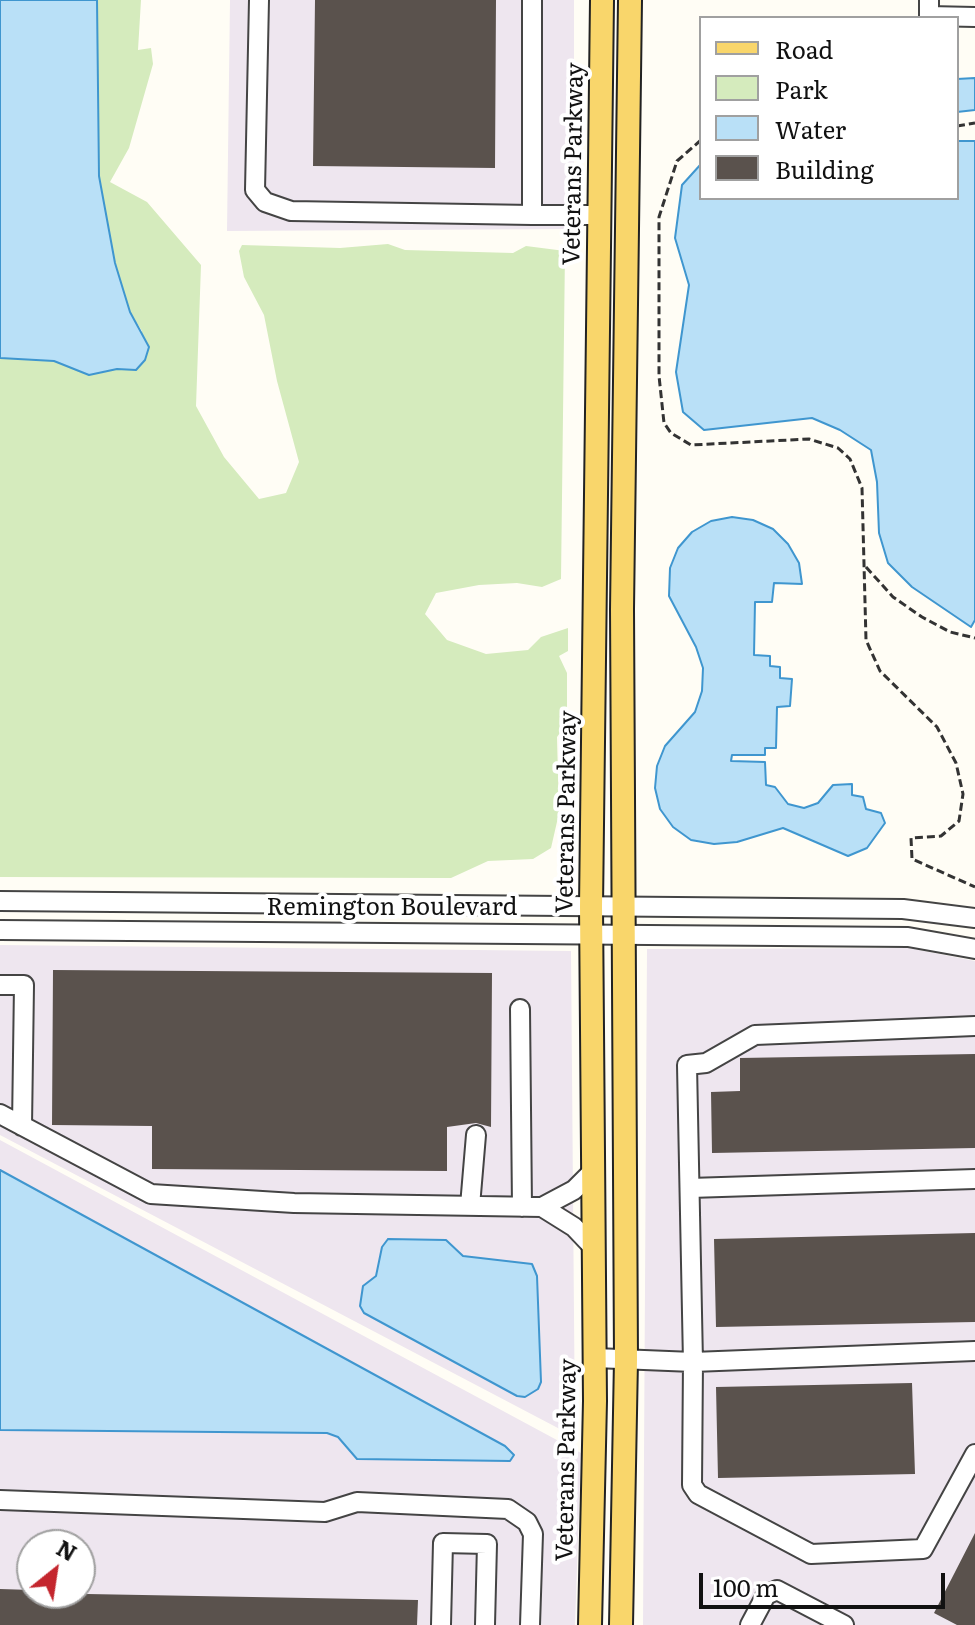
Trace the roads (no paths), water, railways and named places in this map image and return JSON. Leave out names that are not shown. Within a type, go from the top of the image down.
[{"type":"main road","name":"Veterans Parkway","points":[[590,1625],[595,1358],[591,906],[602,0]]},
{"type":"main road","points":[[621,1625],[626,1360],[622,906],[630,0]]},
{"type":"street","points":[[259,0],[255,190],[265,202],[291,211],[599,215]]},
{"type":"street","points":[[532,0],[532,215]]},
{"type":"street","name":"Remington Boulevard","points":[[0,901],[903,909],[975,918]]},
{"type":"street","name":"Remington Boulevard","points":[[0,930],[908,937],[975,949]]},
{"type":"street","points":[[0,985],[24,985],[22,1126]]},
{"type":"street","points":[[520,1009],[522,1207]]},
{"type":"street","points":[[975,1026],[755,1035],[706,1063],[687,1065],[693,1362],[692,1485],[698,1494],[811,1554],[923,1549],[975,1454]]},
{"type":"street","points":[[0,1114],[151,1194],[294,1203],[542,1207],[574,1190],[593,1171]]},
{"type":"street","points":[[470,1206],[476,1135]]},
{"type":"street","points":[[690,1188],[975,1179]]},
{"type":"street","points":[[542,1207],[574,1227],[594,1248]]},
{"type":"street","points":[[595,1358],[693,1362],[975,1351]]},
{"type":"street","points":[[0,1500],[325,1512],[357,1502],[508,1509],[527,1522],[533,1534],[530,1625]]},
{"type":"street","points":[[441,1625],[443,1543],[487,1544],[485,1625]]},
{"type":"street","points":[[750,1625],[766,1595],[777,1590],[844,1625]]},
{"type":"water","points":[[0,0],[97,0],[99,176],[115,263],[130,312],[149,347],[145,360],[136,370],[117,369],[89,375],[54,361],[0,358]]},
{"type":"water","points":[[975,78],[975,110],[959,112],[959,79]]},
{"type":"water","points":[[959,141],[975,141],[975,620],[971,627],[912,587],[888,563],[879,533],[877,482],[871,450],[840,430],[812,418],[704,430],[683,412],[676,372],[689,285],[675,238],[682,185],[699,166],[699,200],[959,200]]},
{"type":"water","points":[[732,517],[753,520],[773,529],[788,544],[799,563],[802,584],[774,583],[772,602],[755,602],[754,655],[770,656],[770,666],[780,667],[780,678],[792,679],[790,706],[777,707],[776,748],[765,748],[765,755],[732,755],[731,761],[765,762],[766,785],[775,787],[788,804],[804,808],[818,803],[833,785],[852,784],[852,795],[863,797],[866,809],[881,813],[885,823],[867,848],[848,856],[783,828],[737,842],[714,844],[691,840],[673,827],[660,809],[655,788],[657,766],[665,746],[695,712],[702,691],[703,668],[696,647],[669,596],[670,568],[678,548],[692,532],[711,521]]},
{"type":"water","points":[[0,1170],[505,1446],[514,1455],[510,1461],[357,1459],[338,1437],[327,1433],[0,1430]]},
{"type":"water","points":[[388,1239],[446,1240],[463,1256],[532,1264],[537,1276],[541,1382],[538,1389],[525,1397],[517,1396],[364,1313],[360,1306],[363,1286],[376,1276],[382,1247]]}]
